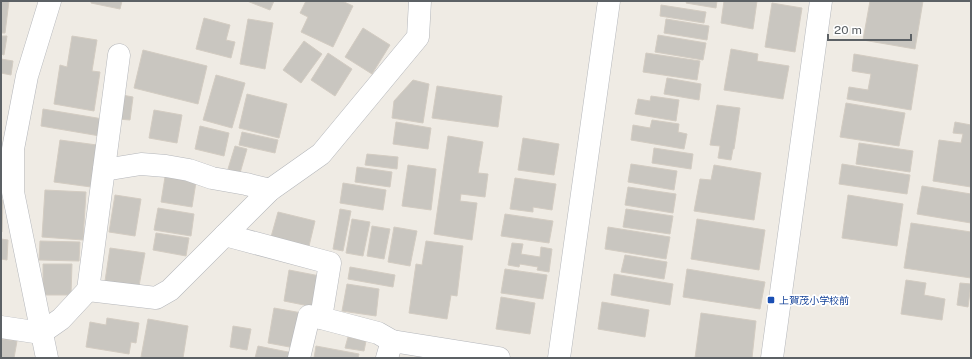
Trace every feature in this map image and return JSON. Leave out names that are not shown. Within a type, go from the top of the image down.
[{"type":"street","points":[[46,358],[13,192],[13,149],[27,76],[50,1]]},
{"type":"street","points":[[88,290],[156,298],[170,290],[270,190],[321,154],[418,37],[420,1]]},
{"type":"street","points":[[559,358],[609,1]]},
{"type":"street","points":[[772,358],[821,1]]},
{"type":"street","points":[[1,327],[41,333],[62,319],[88,290],[119,55]]},
{"type":"street","points":[[104,170],[141,164],[166,166],[189,170],[212,178],[270,190]]},
{"type":"street","points":[[225,235],[330,263],[321,318]]},
{"type":"street","points":[[299,358],[309,316],[378,333],[390,350],[499,358]]},
{"type":"building","points":[[1,1],[9,1],[5,33],[1,33]]},
{"type":"building","points":[[91,1],[122,1],[120,9],[91,3]]},
{"type":"building","points":[[247,1],[274,1],[270,10]]},
{"type":"building","points":[[306,1],[342,1],[353,6],[333,47],[301,32],[308,17],[300,13]]},
{"type":"building","points":[[687,1],[717,1],[716,8],[686,3]]},
{"type":"building","points":[[724,1],[757,1],[753,29],[721,23]]},
{"type":"building","points":[[870,1],[923,1],[915,49],[863,40]]},
{"type":"building","points":[[772,3],[802,8],[795,52],[765,47]]},
{"type":"building","points":[[661,5],[706,12],[704,23],[660,16]]},
{"type":"building","points":[[204,18],[230,25],[226,40],[235,42],[231,58],[196,49]]},
{"type":"building","points":[[248,19],[273,23],[265,69],[240,64]]},
{"type":"building","points":[[666,19],[709,26],[707,40],[664,33]]},
{"type":"building","points":[[363,28],[390,45],[372,74],[345,57]]},
{"type":"building","points":[[658,35],[706,43],[703,60],[655,52]]},
{"type":"building","points":[[1,36],[7,36],[4,55],[1,54]]},
{"type":"building","points":[[72,36],[97,40],[92,71],[100,72],[94,111],[54,104],[60,65],[67,67]]},
{"type":"building","points":[[304,41],[322,54],[301,83],[283,70]]},
{"type":"building","points":[[731,49],[758,54],[757,61],[789,66],[783,99],[724,90]]},
{"type":"building","points":[[143,50],[207,66],[198,104],[134,88]]},
{"type":"building","points":[[328,53],[352,69],[335,96],[311,80]]},
{"type":"building","points":[[646,53],[700,61],[697,80],[643,72]]},
{"type":"building","points":[[854,54],[918,65],[911,110],[847,99],[849,87],[868,90],[871,74],[852,71]]},
{"type":"building","points":[[1,59],[13,61],[11,75],[1,73]]},
{"type":"building","points":[[216,75],[245,83],[232,128],[203,120]]},
{"type":"building","points":[[667,78],[701,84],[699,100],[664,94]]},
{"type":"building","points":[[413,80],[429,84],[423,123],[392,118],[394,101]]},
{"type":"building","points":[[437,86],[502,96],[498,127],[432,118]]},
{"type":"building","points":[[247,94],[287,104],[279,138],[239,128]]},
{"type":"building","points":[[122,95],[133,97],[130,120],[118,119]]},
{"type":"building","points":[[651,96],[679,100],[676,121],[635,114],[638,99],[650,101]]},
{"type":"building","points":[[846,103],[905,113],[899,146],[840,137]]},
{"type":"building","points":[[717,105],[740,108],[731,160],[718,158],[720,146],[710,145]]},
{"type":"building","points":[[43,109],[103,119],[100,136],[41,126]]},
{"type":"building","points":[[154,110],[182,115],[177,143],[149,138]]},
{"type":"building","points":[[652,120],[679,124],[678,132],[687,134],[684,149],[631,140],[633,125],[650,128]]},
{"type":"building","points":[[396,122],[431,128],[428,149],[393,144]]},
{"type":"building","points":[[955,122],[971,125],[971,187],[933,181],[939,140],[961,143],[963,134],[953,133]]},
{"type":"building","points":[[200,126],[229,133],[224,156],[195,149]]},
{"type":"building","points":[[242,132],[278,140],[275,153],[239,145]]},
{"type":"building","points":[[448,136],[483,142],[478,173],[488,174],[485,197],[461,194],[460,201],[477,203],[472,240],[434,234]]},
{"type":"building","points":[[523,138],[559,144],[554,175],[518,170]]},
{"type":"building","points":[[60,140],[97,145],[91,187],[54,182]]},
{"type":"building","points":[[859,143],[913,151],[910,172],[856,164]]},
{"type":"building","points":[[235,146],[247,149],[240,173],[228,169]]},
{"type":"building","points":[[654,148],[693,154],[691,169],[652,163]]},
{"type":"building","points":[[367,154],[398,157],[397,169],[365,165]]},
{"type":"building","points":[[631,164],[677,171],[674,190],[628,182]]},
{"type":"building","points":[[842,164],[910,175],[907,194],[839,184]]},
{"type":"building","points":[[408,165],[436,169],[431,210],[402,206]]},
{"type":"building","points":[[714,165],[761,173],[754,220],[694,211],[700,179],[711,180]]},
{"type":"building","points":[[357,167],[392,172],[390,187],[355,182]]},
{"type":"building","points":[[165,177],[196,182],[192,207],[161,202]]},
{"type":"building","points":[[515,178],[556,184],[552,210],[533,207],[533,212],[510,209]]},
{"type":"building","points":[[343,183],[386,190],[383,210],[340,203]]},
{"type":"building","points":[[922,186],[971,194],[971,223],[917,214]]},
{"type":"building","points":[[628,187],[676,194],[673,213],[625,205]]},
{"type":"building","points":[[45,190],[86,192],[83,240],[42,237]]},
{"type":"building","points":[[115,195],[141,199],[135,236],[109,232]]},
{"type":"building","points":[[848,195],[903,204],[897,246],[842,238]]},
{"type":"building","points":[[1,200],[3,200],[2,232],[1,232]]},
{"type":"building","points":[[158,208],[194,214],[191,236],[154,230]]},
{"type":"building","points":[[340,209],[351,211],[343,251],[333,249]]},
{"type":"building","points":[[626,209],[673,216],[670,234],[623,227]]},
{"type":"building","points":[[278,212],[315,221],[309,246],[271,237]]},
{"type":"building","points":[[505,214],[553,221],[549,243],[501,236]]},
{"type":"building","points":[[352,219],[370,222],[363,256],[346,253]]},
{"type":"building","points":[[697,219],[765,230],[759,270],[691,259]]},
{"type":"building","points":[[911,223],[971,232],[971,278],[904,268]]},
{"type":"building","points":[[372,226],[390,229],[384,259],[367,256]]},
{"type":"building","points":[[394,227],[417,231],[410,266],[388,262]]},
{"type":"building","points":[[608,227],[670,237],[666,259],[605,249]]},
{"type":"building","points":[[156,233],[189,238],[186,256],[153,250]]},
{"type":"building","points":[[1,239],[8,240],[7,260],[1,259]]},
{"type":"building","points":[[40,241],[80,242],[79,261],[39,260]]},
{"type":"building","points":[[426,241],[463,246],[457,296],[451,295],[447,319],[409,313],[416,264],[422,265]]},
{"type":"building","points":[[512,243],[523,244],[521,254],[540,257],[541,247],[552,249],[549,272],[537,270],[538,267],[520,264],[519,267],[508,265]]},
{"type":"building","points":[[110,248],[145,253],[139,286],[105,281]]},
{"type":"building","points":[[625,255],[667,262],[664,279],[621,272]]},
{"type":"building","points":[[43,264],[72,264],[71,295],[43,295]]},
{"type":"building","points":[[350,267],[395,275],[393,287],[348,279]]},
{"type":"building","points":[[505,269],[547,275],[543,299],[501,293]]},
{"type":"building","points":[[687,269],[765,282],[760,309],[683,297]]},
{"type":"building","points":[[289,270],[320,276],[314,307],[284,301]]},
{"type":"building","points":[[614,274],[673,284],[670,305],[611,295]]},
{"type":"building","points":[[906,280],[926,283],[924,295],[945,299],[942,320],[901,314]]},
{"type":"building","points":[[960,283],[971,284],[968,307],[957,305]]},
{"type":"building","points":[[347,284],[379,289],[376,316],[342,311]]},
{"type":"building","points":[[501,297],[535,303],[530,334],[496,329]]},
{"type":"building","points":[[602,302],[649,310],[645,337],[598,329]]},
{"type":"building","points":[[274,308],[302,313],[295,348],[268,343]]},
{"type":"building","points":[[701,313],[756,321],[752,358],[695,358]]},
{"type":"building","points":[[107,318],[139,323],[136,343],[131,342],[129,354],[86,347],[90,322],[106,325]]},
{"type":"building","points":[[148,319],[188,326],[183,358],[141,357]]},
{"type":"building","points":[[233,326],[251,329],[247,350],[230,347]]},
{"type":"building","points":[[348,337],[366,341],[364,351],[345,348]]},
{"type":"building","points":[[1,339],[17,341],[14,358],[1,358]]},
{"type":"building","points":[[258,346],[293,353],[292,358],[255,358]]},
{"type":"building","points":[[316,346],[359,354],[358,358],[314,358]]},
{"type":"place","name":"上賀茂小学校前","points":[[771,300]]}]
